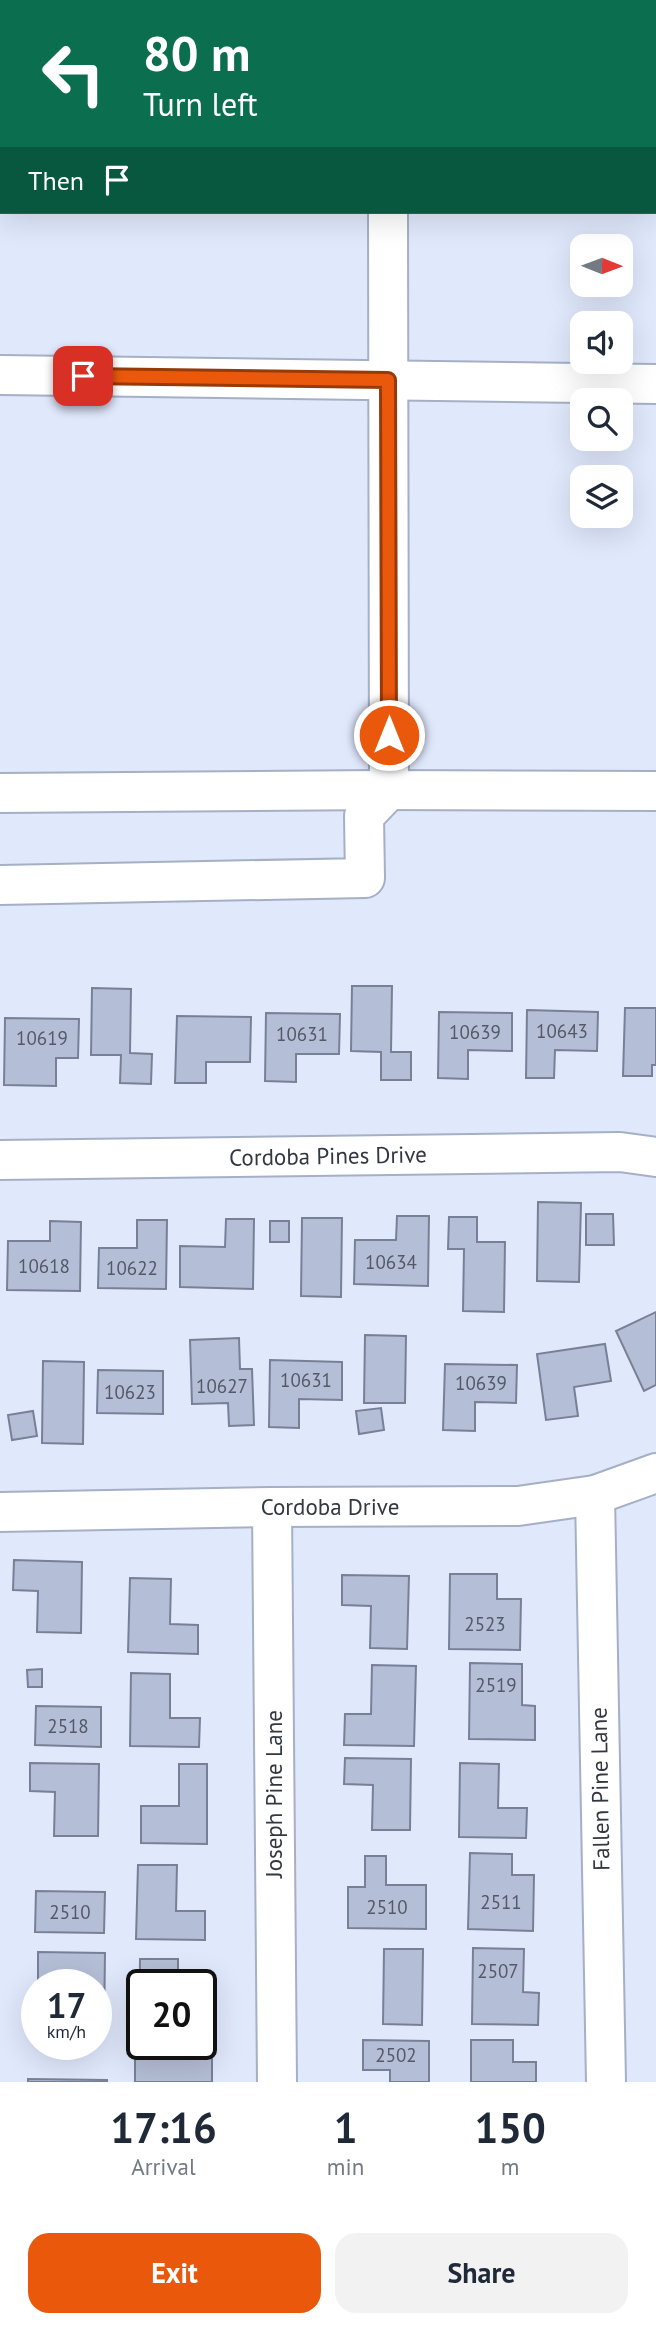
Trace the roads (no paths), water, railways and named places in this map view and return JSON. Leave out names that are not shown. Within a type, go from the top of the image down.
[{"type":"street","points":[[0,885],[365,878],[364,816],[389,790],[388,214]]},
{"type":"street","points":[[0,375],[656,384]]},
{"type":"street","points":[[0,793],[656,791]]},
{"type":"street","name":"Cordoba Pines Drive","points":[[0,1160],[620,1152],[656,1157]]},
{"type":"street","name":"Cordoba Drive","points":[[0,1512],[518,1506],[595,1495],[656,1473]]},
{"type":"street","name":"Fallen Pine Lane","points":[[595,1495],[606,2082]]},
{"type":"street","name":"Joseph Pine Lane","points":[[272,1507],[277,2082]]}]
